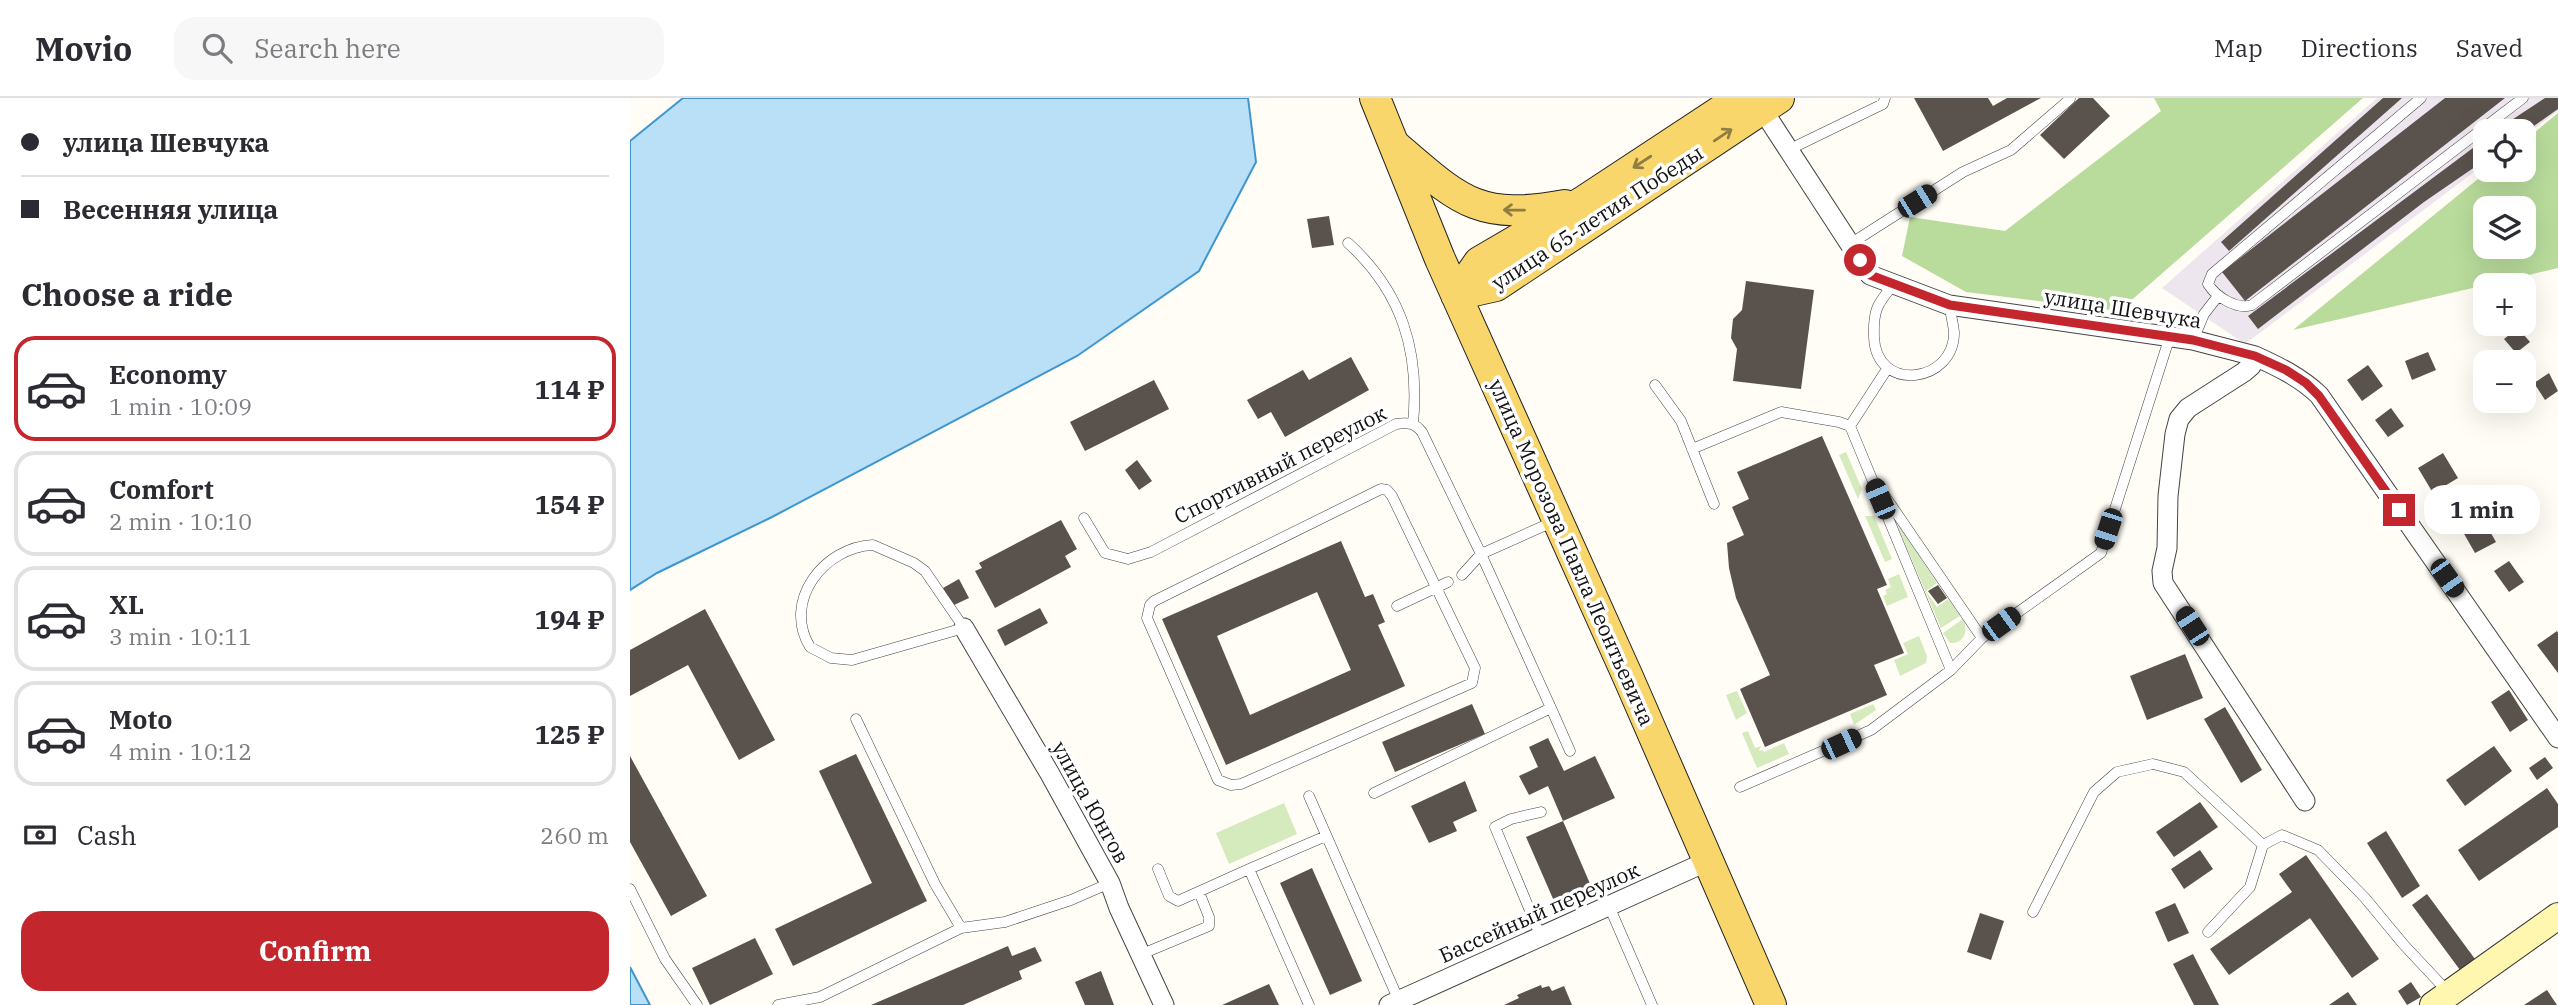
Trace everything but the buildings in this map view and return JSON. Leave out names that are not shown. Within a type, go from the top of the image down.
[{"type":"main road","name":"улица Морозова Павла Леонтьевича","points":[[1374,98],[1457,295],[1771,1005]]},
{"type":"main road","name":"улица 65-летия Победы","points":[[1457,295],[1479,262],[1760,102]]},
{"type":"main road","name":"улица 65-летия Победы","points":[[1457,295],[1496,286],[1760,102]]},
{"type":"main road","points":[[1391,143],[1445,188],[1487,209],[1522,211],[1581,202]]},
{"type":"street","name":"улица Шевчука","points":[[1760,102],[1788,150],[1870,275],[1950,305],[2193,340],[2255,356],[2286,370],[2306,383],[2319,396],[2558,738]]},
{"type":"street","points":[[2255,356],[2251,366],[2244,372],[2188,408],[2179,419],[2168,496],[2163,583],[2305,801]]},
{"type":"street","name":"улица Юнгов","points":[[964,628],[1110,883],[1164,1005]]},
{"type":"street","name":"Бассейный переулок","points":[[1396,1004],[1708,861]]},
{"type":"street","points":[[2441,999],[2558,916]]},
{"type":"lane","points":[[1788,150],[1883,104],[1885,98]]},
{"type":"lane","points":[[2421,98],[2212,274],[2208,284],[2218,296],[2237,306],[2252,305],[2523,98]]},
{"type":"lane","points":[[1850,244],[1963,172],[2011,150],[2070,99]]},
{"type":"lane","points":[[1348,243],[1369,261],[1386,284],[1407,331],[1414,398],[1413,424]]},
{"type":"lane","points":[[1894,284],[1882,298],[1873,316],[1874,351],[1887,369],[1911,376],[1926,374],[1946,359],[1954,334],[1950,305]]},
{"type":"lane","points":[[2193,340],[2204,314],[2218,296]]},
{"type":"lane","points":[[1740,787],[1871,730],[1951,670],[1982,638],[2101,553],[2170,336]]},
{"type":"lane","points":[[1850,426],[1887,369]]},
{"type":"lane","points":[[1655,385],[1681,421],[1714,504]]},
{"type":"lane","points":[[1692,449],[1781,412],[1850,426]]},
{"type":"lane","name":"Спортивный переулок","points":[[1084,518],[1105,553],[1128,559],[1151,552],[1396,424],[1413,424],[1422,432],[1481,554],[1570,751]]},
{"type":"lane","points":[[1850,426],[1951,670]]},
{"type":"lane","points":[[1869,475],[1888,497],[1982,638]]},
{"type":"lane","points":[[1381,489],[1387,490],[1392,496],[1436,587],[1475,668],[1472,683],[1241,784],[1231,785],[1219,780],[1147,618],[1147,610],[1154,601],[1381,489]]},
{"type":"lane","points":[[1462,575],[1481,554],[1557,520]]},
{"type":"lane","points":[[865,545],[873,545],[914,563],[925,571],[964,628],[910,645],[842,660],[820,654],[808,643],[800,615],[801,601],[806,588],[834,558],[865,545]]},
{"type":"lane","points":[[1396,606],[1448,582]]},
{"type":"lane","points":[[1374,793],[1551,708]]},
{"type":"lane","points":[[856,719],[935,884],[961,928]]},
{"type":"lane","points":[[2033,912],[2094,792],[2117,772],[2153,764],[2184,772],[2263,845]]},
{"type":"lane","points":[[1309,796],[1396,1004]]},
{"type":"lane","points":[[1541,812],[1511,819],[1495,827],[1541,937]]},
{"type":"lane","points":[[2208,932],[2250,887],[2263,845],[2282,835],[2318,849],[2365,898],[2404,945],[2441,999]]},
{"type":"lane","points":[[1158,869],[1169,896],[1178,901],[1326,836]]},
{"type":"lane","points":[[1249,869],[1309,1005]]},
{"type":"lane","points":[[778,1005],[820,997],[961,928],[1005,922],[1071,900],[1110,883]]},
{"type":"lane","points":[[630,889],[665,959],[697,1005]]},
{"type":"lane","points":[[1142,954],[1209,926],[1209,917],[1199,892]]},
{"type":"lane","points":[[1609,906],[1652,1005]]},
{"type":"shaded area","points":[[2377,98],[2558,98],[2558,111],[2536,127],[2536,119],[2473,119],[2473,173],[2245,344],[2162,288]]},
{"type":"green space","points":[[2154,98],[2363,98],[2119,311],[1966,292],[1902,256],[1910,217],[2005,231],[2161,111]]},
{"type":"green space","points":[[2558,113],[2558,268],[2536,273],[2473,273],[2473,288],[2293,330],[2474,182],[2536,182],[2536,131]]},
{"type":"green space","points":[[1846,452],[1862,489],[1858,499],[1839,455]]},
{"type":"green space","points":[[1865,516],[1874,516],[1892,559],[1885,562]]},
{"type":"green space","points":[[1895,520],[1937,583],[1926,591],[1937,607],[1948,599],[1960,616],[1941,628]]},
{"type":"green space","points":[[1899,574],[1908,597],[1887,606],[1883,596],[1887,594],[1885,590],[1891,587],[1888,579]]},
{"type":"green space","points":[[1963,619],[1964,636],[1955,643],[1950,643],[1943,633]]},
{"type":"green space","points":[[1919,636],[1927,656],[1926,663],[1900,676],[1894,660],[1908,654],[1903,643]]},
{"type":"green space","points":[[1737,691],[1747,713],[1736,720],[1726,695]]},
{"type":"green space","points":[[1873,704],[1876,710],[1854,725],[1850,714]]},
{"type":"green space","points":[[1748,731],[1755,748],[1761,746],[1759,751],[1764,752],[1784,743],[1789,754],[1757,768],[1742,733]]},
{"type":"green space","points":[[1284,803],[1297,834],[1229,864],[1216,833]]},
{"type":"water","points":[[683,98],[1248,98],[1256,162],[1199,271],[1077,356],[772,517],[657,573],[630,590],[630,141]]},
{"type":"water","points":[[630,967],[650,1005],[630,1005]]},
{"type":"route","points":[[1860,260],[1870,275],[1950,305],[2193,340],[2255,356],[2286,370],[2306,383],[2319,396],[2399,510]]}]
